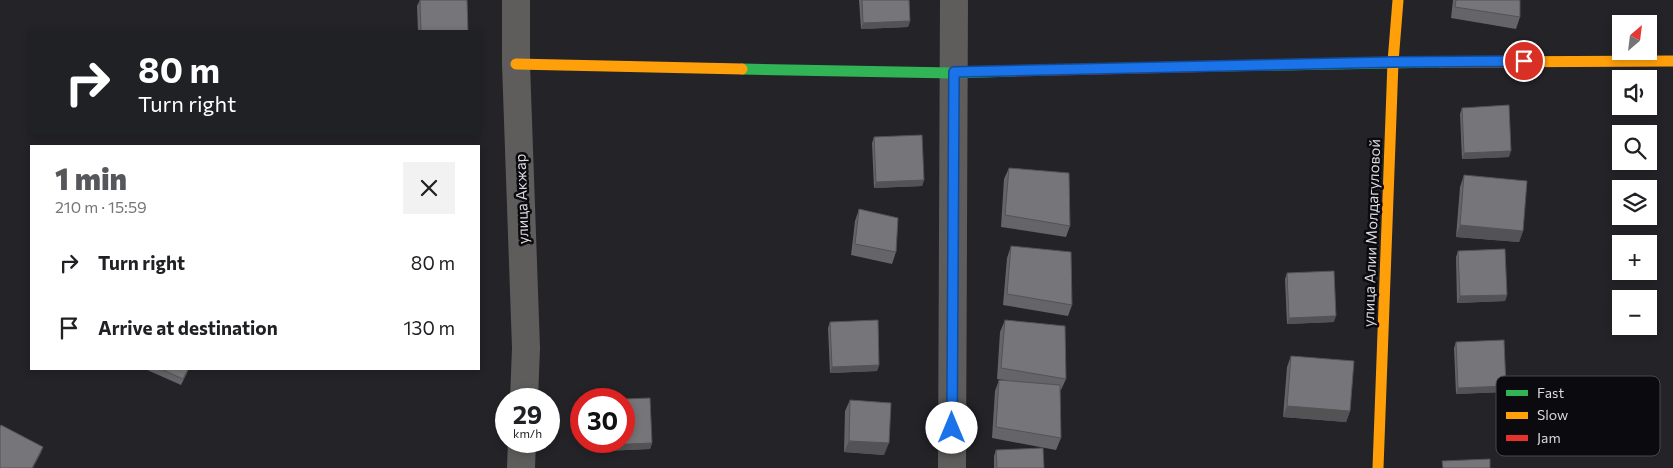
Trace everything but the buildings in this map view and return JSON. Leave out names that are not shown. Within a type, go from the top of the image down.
[{"type":"street","name":"улица Акжар","points":[[516,0],[516,64],[526,348],[524,388]]},
{"type":"street","points":[[952,468],[954,0]]},
{"type":"street","name":"улица Алии Молдагуловой","points":[[1378,468],[1393,62],[1398,0]]},
{"type":"street","points":[[516,64],[954,72],[1393,62],[1673,61]]},
{"type":"street","points":[[520,468],[521,453]]},
{"type":"traffic: fast","points":[[1223,66],[1441,62]]},
{"type":"traffic: fast","points":[[742,69],[953,73],[1015,71]]},
{"type":"traffic: slow","points":[[1378,468],[1393,62],[1398,0]]},
{"type":"traffic: slow","points":[[1441,62],[1673,61]]},
{"type":"traffic: slow","points":[[516,64],[742,69]]},
{"type":"traffic: jam","points":[[1015,71],[1223,66]]},
{"type":"route","points":[[952,428],[954,72],[1393,62],[1524,61]]}]
